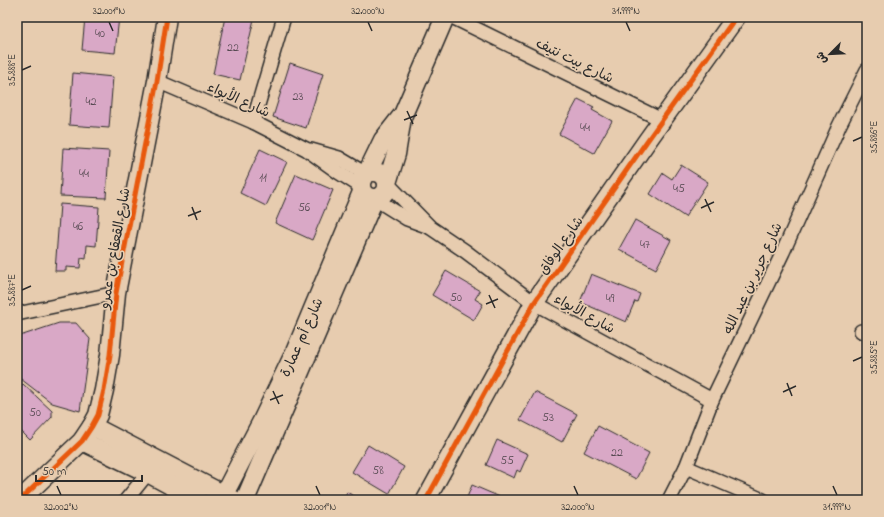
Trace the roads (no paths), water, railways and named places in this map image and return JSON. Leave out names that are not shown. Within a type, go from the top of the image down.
[{"type":"street","name":"شارع القعقاع بن عمرو","points":[[20,500],[82,440],[98,414],[110,355],[116,293],[157,81],[167,17]]},
{"type":"street","points":[[253,122],[284,17]]},
{"type":"street","name":"شارع أم عمارة","points":[[387,183],[396,154],[402,117],[445,17]]},
{"type":"street","name":"شارع بيت نتيف","points":[[452,17],[662,120]]},
{"type":"street","name":"شارع الوفاق","points":[[426,500],[534,304],[662,120],[736,17]]},
{"type":"street","name":"شارع جرير بن عبد الله","points":[[669,500],[686,467],[712,400],[783,252],[839,126],[867,70]]},
{"type":"street","name":"شارع الأبواء","points":[[157,81],[253,122],[306,149],[339,158],[367,187],[407,219],[431,228],[465,250],[534,304],[712,400]]},
{"type":"street","name":"شارع أم عمارة","points":[[245,500],[367,187],[383,140],[402,117]]},
{"type":"street","points":[[367,187],[374,171],[385,177],[387,183]]},
{"type":"street","name":"شارع الأبواء","points":[[387,183],[431,228]]},
{"type":"street","points":[[17,314],[116,293]]},
{"type":"street","name":"شارع أم عمارة","points":[[226,498],[262,421],[301,354]]},
{"type":"street","points":[[92,426],[226,498]]},
{"type":"street","points":[[82,440],[198,500]]},
{"type":"street","points":[[686,467],[763,500]]},
{"type":"street","points":[[126,500],[148,473]]}]
